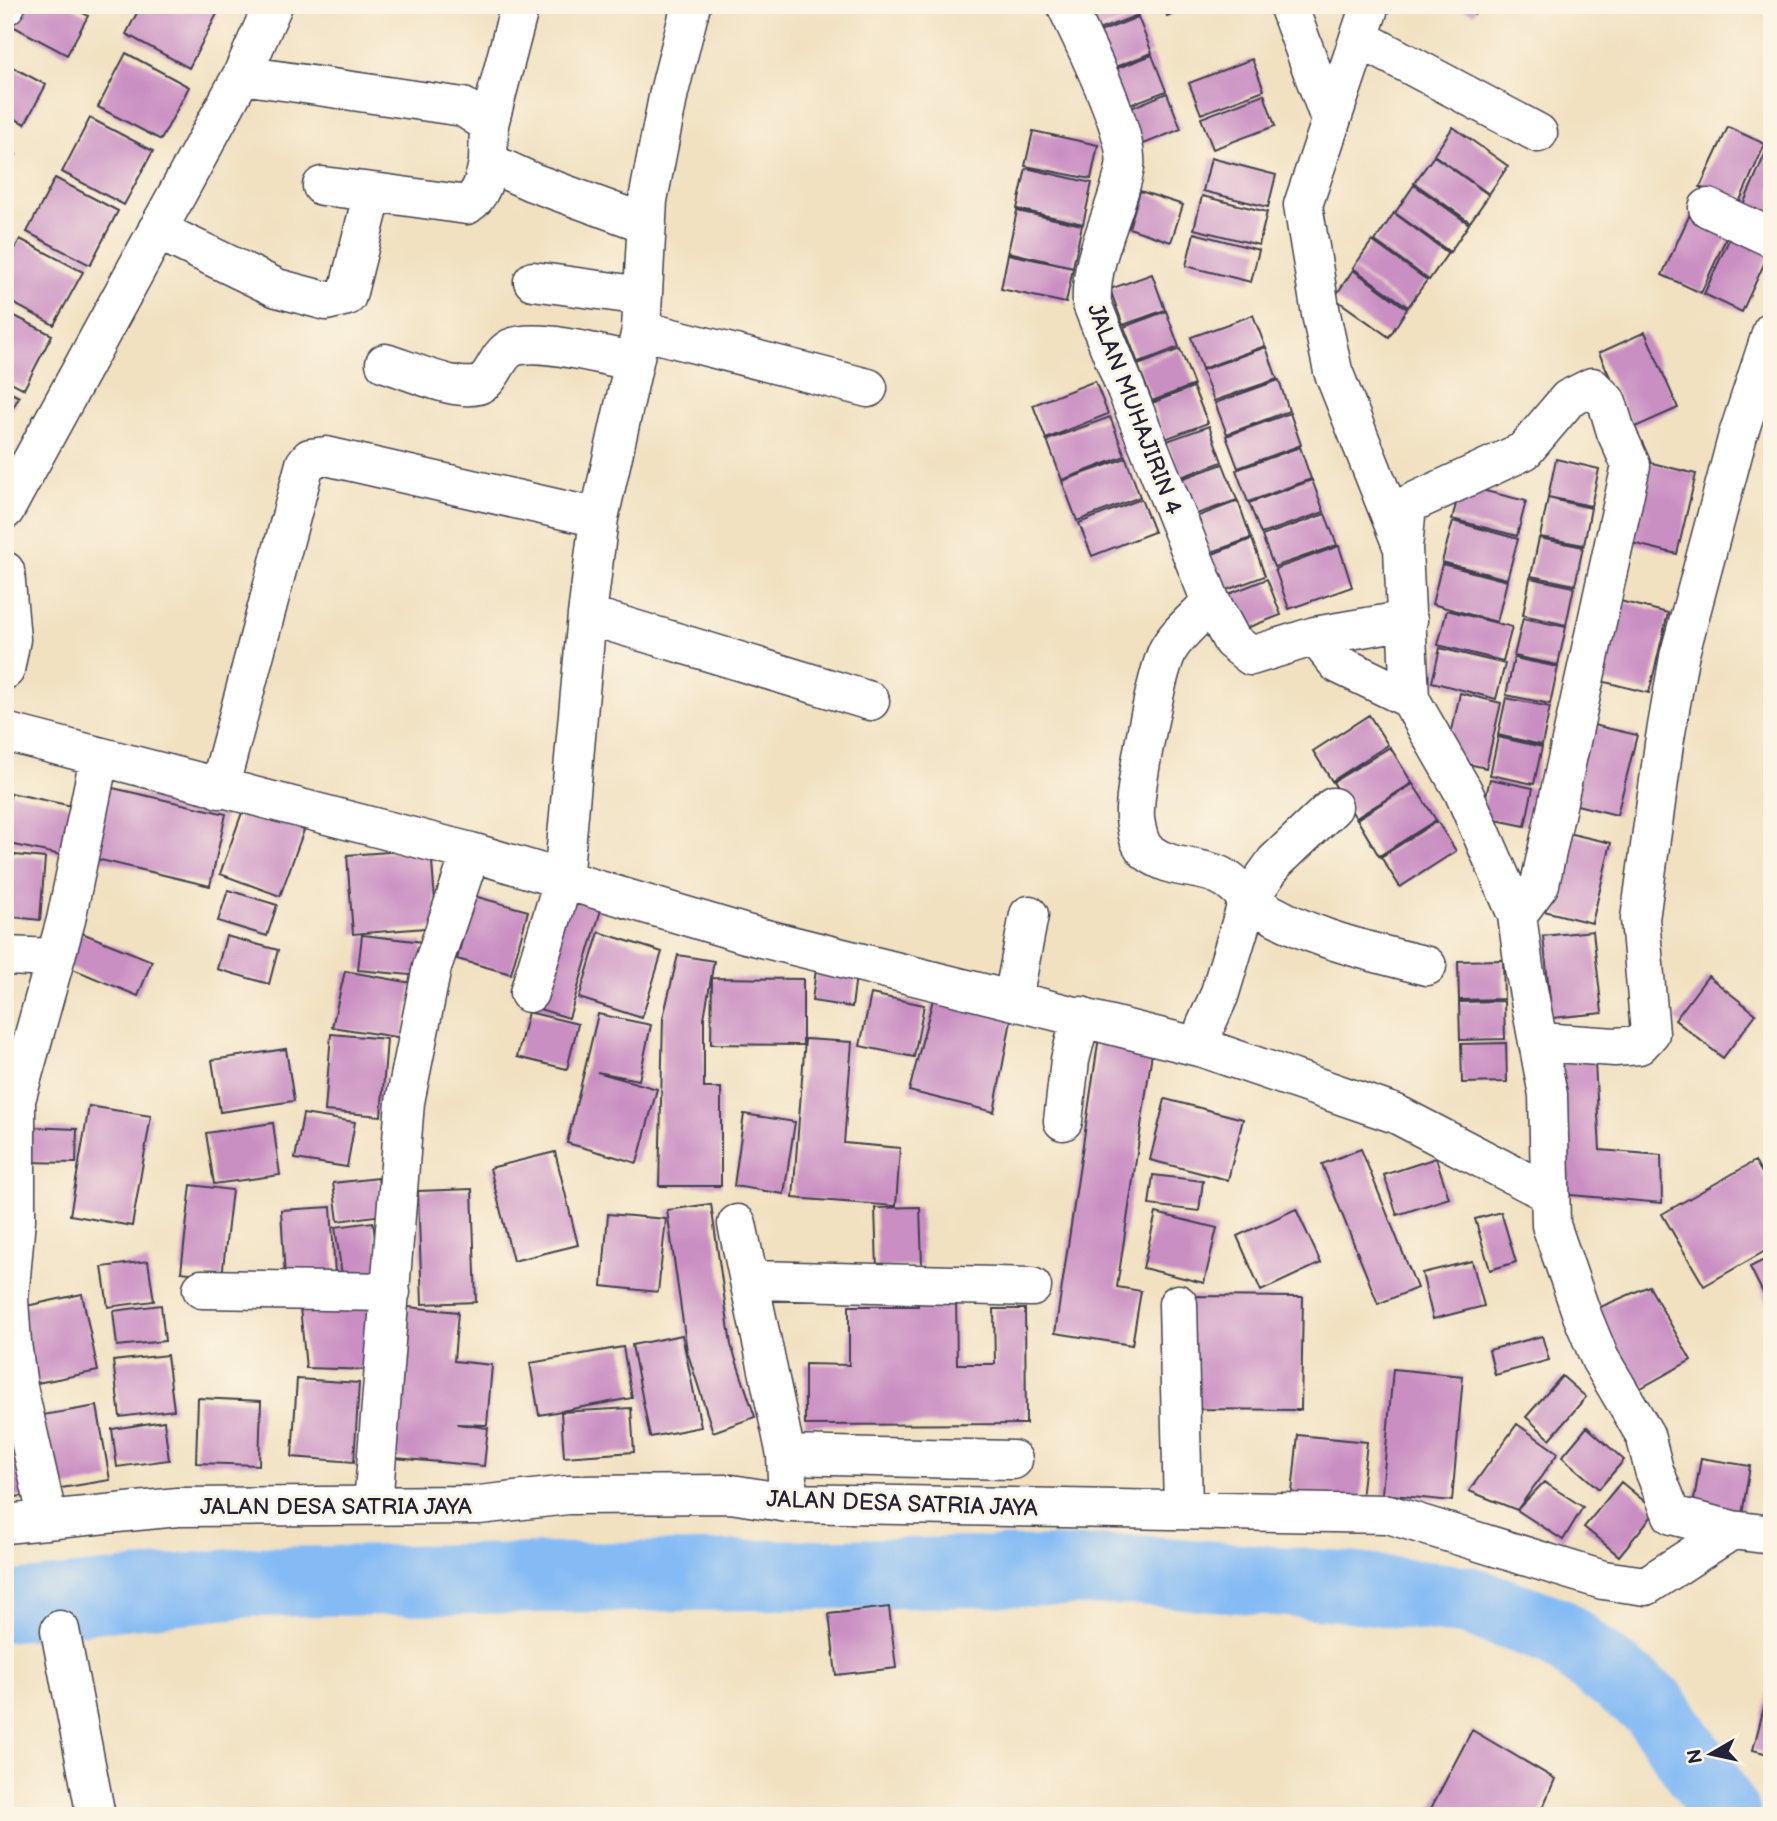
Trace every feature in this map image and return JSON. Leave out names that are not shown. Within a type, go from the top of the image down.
[{"type":"street","points":[[322,186],[467,205],[476,200],[482,188],[488,162],[489,124],[520,5]]},
{"type":"street","points":[[529,993],[563,881],[587,615],[599,518],[639,329],[648,200],[669,92],[691,5]]},
{"type":"street","name":"JALAN MUHAJIRIN 4","points":[[1066,5],[1115,119],[1125,158],[1093,274],[1092,304],[1211,602],[1232,641],[1251,656],[1315,636]]},
{"type":"street","points":[[1288,5],[1330,119]]},
{"type":"street","points":[[5,510],[242,75],[268,7]]},
{"type":"street","points":[[1403,548],[1333,371],[1303,205],[1365,22],[1538,132]]},
{"type":"street","points":[[242,75],[463,107],[489,124]]},
{"type":"street","points":[[488,162],[532,182],[647,224]]},
{"type":"street","points":[[157,230],[277,288],[326,301],[347,296],[373,192]]},
{"type":"street","points":[[1708,208],[1772,238]]},
{"type":"street","points":[[533,281],[639,329],[868,388]]},
{"type":"street","points":[[1321,314],[1407,505],[1403,548],[1410,699],[1463,791],[1517,915],[1548,1095],[1548,1193],[1551,1225],[1582,1315],[1600,1359],[1645,1435],[1654,1469],[1672,1515],[1732,1530],[1772,1535]]},
{"type":"street","points":[[385,363],[446,383],[468,387],[482,384],[511,348],[639,329]]},
{"type":"street","points":[[1540,1042],[1615,1047],[1639,1045],[1650,1032],[1640,919],[1668,719],[1679,657],[1731,460],[1772,331]]},
{"type":"street","points":[[1407,505],[1524,451],[1568,399],[1592,387],[1607,402],[1616,432],[1631,465],[1540,884],[1517,915]]},
{"type":"street","points":[[219,789],[305,464],[310,458],[326,456],[599,518]]},
{"type":"street","points":[[5,570],[11,639],[5,670]]},
{"type":"street","points":[[1211,602],[1168,650],[1150,716],[1135,816],[1139,840],[1149,853],[1213,871],[1236,883],[1248,900],[1275,919],[1322,940],[1427,966]]},
{"type":"street","points":[[587,615],[870,701]]},
{"type":"street","points":[[1315,636],[1408,621]]},
{"type":"street","points":[[1315,636],[1338,664],[1410,699]]},
{"type":"street","points":[[5,732],[471,852],[746,934],[1203,1048],[1396,1114],[1548,1193]]},
{"type":"street","points":[[48,1520],[18,1387],[12,1343],[9,1300],[16,1219],[10,1116],[66,920],[99,758]]},
{"type":"street","points":[[1203,1048],[1205,1027],[1222,987],[1248,900],[1275,862],[1333,807]]},
{"type":"street","points":[[373,1505],[405,1102],[432,967],[471,852]]},
{"type":"street","points":[[1013,999],[1029,915]]},
{"type":"street","points":[[5,956],[55,958]]},
{"type":"street","points":[[1063,1121],[1070,1060],[1081,1016]]},
{"type":"street","points":[[737,1224],[786,1455],[788,1503]]},
{"type":"street","points":[[751,1280],[1032,1287]]},
{"type":"street","points":[[202,1289],[391,1292]]},
{"type":"street","points":[[1178,1304],[1183,1508]]},
{"type":"street","points":[[786,1455],[1013,1460]]},
{"type":"street","name":"JALAN DESA SATRIA JAYA","points":[[5,1524],[178,1507],[479,1505],[568,1495],[672,1493],[731,1494],[788,1503],[1183,1508],[1388,1514],[1590,1576],[1646,1586],[1732,1530]]},
{"type":"street","points":[[60,1630],[96,1816]]},
{"type":"building","points":[[13,5],[69,5],[88,16],[67,55],[5,22]]},
{"type":"building","points":[[141,5],[200,5],[217,14],[189,68],[126,34]]},
{"type":"building","points":[[1087,5],[1135,5],[1138,15],[1096,31]]},
{"type":"building","points":[[1163,5],[1195,5],[1195,6],[1167,16]]},
{"type":"building","points":[[1455,5],[1478,5],[1474,14]]},
{"type":"building","points":[[1138,17],[1152,53],[1110,69],[1097,33]]},
{"type":"building","points":[[126,53],[189,87],[161,140],[98,107]]},
{"type":"building","points":[[1152,55],[1166,91],[1124,107],[1110,71]]},
{"type":"building","points":[[1252,59],[1264,90],[1201,114],[1189,83]]},
{"type":"building","points":[[5,63],[46,85],[25,124],[5,114]]},
{"type":"building","points":[[1167,93],[1181,129],[1139,146],[1126,110]]},
{"type":"building","points":[[1264,94],[1275,126],[1213,149],[1201,118]]},
{"type":"building","points":[[90,118],[153,151],[124,205],[62,172]]},
{"type":"building","points":[[1453,127],[1508,166],[1489,194],[1434,155]]},
{"type":"building","points":[[1728,127],[1765,144],[1738,205],[1700,187]]},
{"type":"building","points":[[1033,131],[1098,145],[1091,179],[1025,166]]},
{"type":"building","points":[[1769,145],[1772,147],[1772,221],[1742,207]]},
{"type":"building","points":[[5,149],[16,155],[5,175]]},
{"type":"building","points":[[1434,156],[1489,195],[1470,222],[1414,183]]},
{"type":"building","points":[[1211,158],[1276,175],[1268,207],[1203,191]]},
{"type":"building","points":[[1026,168],[1092,183],[1083,224],[1017,209]]},
{"type":"building","points":[[55,178],[118,211],[90,265],[27,232]]},
{"type":"building","points":[[1414,185],[1469,224],[1450,252],[1395,213]]},
{"type":"building","points":[[1140,191],[1183,205],[1171,242],[1129,228]]},
{"type":"building","points":[[1202,196],[1267,212],[1259,245],[1194,229]]},
{"type":"building","points":[[1017,211],[1082,225],[1073,267],[1008,252]]},
{"type":"building","points":[[1394,213],[1448,253],[1429,280],[1375,241]]},
{"type":"building","points":[[1690,214],[1729,232],[1701,293],[1662,275]]},
{"type":"building","points":[[1194,233],[1259,250],[1251,282],[1186,266]]},
{"type":"building","points":[[1732,233],[1770,251],[1742,312],[1704,294]]},
{"type":"building","points":[[20,239],[83,272],[54,325],[5,299],[5,267]]},
{"type":"building","points":[[1372,241],[1427,280],[1408,307],[1353,268]]},
{"type":"building","points":[[1008,254],[1073,268],[1066,303],[1001,289]]},
{"type":"building","points":[[1353,270],[1407,309],[1389,337],[1334,298]]},
{"type":"building","points":[[1152,274],[1165,310],[1123,325],[1110,289]]},
{"type":"building","points":[[5,311],[52,335],[24,389],[5,379]]},
{"type":"building","points":[[1166,311],[1179,347],[1138,363],[1124,327]]},
{"type":"building","points":[[1253,315],[1265,346],[1202,369],[1191,337]]},
{"type":"building","points":[[1645,332],[1678,408],[1633,428],[1599,353]]},
{"type":"building","points":[[1266,347],[1277,379],[1214,401],[1202,370]]},
{"type":"building","points":[[1180,349],[1194,385],[1152,401],[1138,365]]},
{"type":"building","points":[[1279,380],[1289,411],[1227,434],[1215,403]]},
{"type":"building","points":[[1095,381],[1108,414],[1046,439],[1033,405]]},
{"type":"building","points":[[1193,387],[1208,423],[1165,439],[1152,403]]},
{"type":"building","points":[[5,390],[19,397],[5,422]]},
{"type":"building","points":[[1290,413],[1301,445],[1238,468],[1226,436]]},
{"type":"building","points":[[1110,417],[1125,456],[1062,480],[1047,440]]},
{"type":"building","points":[[1209,426],[1222,462],[1181,477],[1167,441]]},
{"type":"building","points":[[1300,447],[1311,479],[1248,502],[1236,470]]},
{"type":"building","points":[[1126,458],[1140,497],[1077,521],[1062,481]]},
{"type":"building","points":[[1556,459],[1599,469],[1591,506],[1548,497]]},
{"type":"building","points":[[1648,462],[1696,474],[1677,554],[1628,542]]},
{"type":"building","points":[[1223,464],[1237,500],[1194,515],[1181,479]]},
{"type":"building","points":[[1312,480],[1324,512],[1261,534],[1249,503]]},
{"type":"building","points":[[1461,485],[1526,501],[1517,536],[1452,519]]},
{"type":"building","points":[[1548,498],[1591,508],[1584,545],[1540,537]]},
{"type":"building","points":[[1141,499],[1154,532],[1092,556],[1079,523]]},
{"type":"building","points":[[1238,501],[1251,538],[1209,553],[1196,517]]},
{"type":"building","points":[[1325,514],[1337,545],[1274,567],[1262,536]]},
{"type":"building","points":[[1453,521],[1518,539],[1507,579],[1442,562]]},
{"type":"building","points":[[1539,538],[1583,547],[1575,585],[1531,576]]},
{"type":"building","points":[[1252,539],[1265,576],[1224,591],[1210,555]]},
{"type":"building","points":[[1339,546],[1352,587],[1289,609],[1275,569]]},
{"type":"building","points":[[1442,564],[1507,581],[1497,622],[1432,604]]},
{"type":"building","points":[[1530,578],[1574,587],[1566,625],[1523,615]]},
{"type":"building","points":[[1267,579],[1281,615],[1239,631],[1226,595]]},
{"type":"building","points":[[1620,601],[1668,613],[1649,693],[1601,681]]},
{"type":"building","points":[[1447,610],[1512,627],[1503,661],[1438,645]]},
{"type":"building","points":[[1523,618],[1566,627],[1558,665],[1514,656]]},
{"type":"building","points":[[1440,648],[1505,664],[1496,699],[1432,682]]},
{"type":"building","points":[[1514,658],[1558,667],[1550,704],[1506,695]]},
{"type":"building","points":[[1460,693],[1501,703],[1486,768],[1446,759]]},
{"type":"building","points":[[1506,698],[1550,707],[1542,745],[1498,735]]},
{"type":"building","points":[[1369,715],[1388,745],[1332,781],[1313,751]]},
{"type":"building","points":[[1589,724],[1637,735],[1617,815],[1569,803]]},
{"type":"building","points":[[1498,737],[1542,747],[1534,784],[1490,775]]},
{"type":"building","points":[[1390,747],[1412,783],[1356,818],[1333,782]]},
{"type":"building","points":[[1490,779],[1533,788],[1525,826],[1481,817]]},
{"type":"building","points":[[1413,784],[1436,820],[1379,856],[1357,819]]},
{"type":"building","points":[[104,786],[226,814],[210,886],[88,857]]},
{"type":"building","points":[[11,793],[72,806],[61,855],[5,843],[5,818]]},
{"type":"building","points":[[244,807],[304,830],[280,896],[220,874]]},
{"type":"building","points":[[1437,821],[1456,851],[1400,887],[1381,857]]},
{"type":"building","points":[[1563,832],[1611,843],[1592,923],[1544,911]]},
{"type":"building","points":[[431,849],[437,927],[353,934],[347,855]]},
{"type":"building","points":[[5,854],[45,858],[40,920],[5,916]]},
{"type":"building","points":[[228,890],[277,905],[267,936],[218,921]]},
{"type":"building","points":[[568,892],[603,903],[569,1018],[533,1007]]},
{"type":"building","points":[[474,896],[528,911],[511,974],[457,959]]},
{"type":"building","points":[[77,931],[152,961],[138,996],[63,965]]},
{"type":"building","points":[[1593,931],[1602,1013],[1552,1018],[1543,936]]},
{"type":"building","points":[[599,932],[662,952],[642,1018],[579,998]]},
{"type":"building","points":[[362,935],[423,942],[420,976],[358,970]]},
{"type":"building","points":[[226,936],[278,950],[269,984],[217,969]]},
{"type":"building","points":[[678,955],[714,961],[704,1018],[704,1088],[721,1088],[721,1186],[659,1186],[663,1018]]},
{"type":"building","points":[[1503,960],[1504,999],[1459,1000],[1458,961]]},
{"type":"building","points":[[817,961],[857,967],[852,1007],[812,1001]]},
{"type":"building","points":[[345,971],[412,983],[403,1038],[332,1027]]},
{"type":"building","points":[[1708,976],[1756,1014],[1723,1058],[1675,1020]]},
{"type":"building","points":[[712,978],[803,979],[803,1045],[711,1044]]},
{"type":"building","points":[[936,988],[1012,1015],[994,1112],[909,1091]]},
{"type":"building","points":[[871,994],[924,1005],[914,1057],[860,1046]]},
{"type":"building","points":[[1504,1001],[1505,1039],[1460,1040],[1459,1002]]},
{"type":"building","points":[[528,1012],[578,1024],[567,1069],[517,1057]]},
{"type":"building","points":[[598,1014],[651,1025],[639,1080],[597,1072],[657,1089],[637,1163],[567,1143]]},
{"type":"building","points":[[331,1034],[387,1039],[381,1116],[325,1111]]},
{"type":"building","points":[[1099,1037],[1153,1046],[1117,1287],[1141,1291],[1132,1345],[1055,1333]]},
{"type":"building","points":[[805,1039],[852,1042],[844,1143],[900,1148],[896,1206],[793,1198]]},
{"type":"building","points":[[1540,1042],[1594,1046],[1600,1150],[1661,1155],[1662,1203],[1548,1193]]},
{"type":"building","points":[[1506,1043],[1507,1082],[1462,1083],[1461,1044]]},
{"type":"building","points":[[286,1049],[294,1101],[220,1112],[212,1060]]},
{"type":"building","points":[[1165,1099],[1243,1119],[1228,1180],[1150,1160]]},
{"type":"building","points":[[89,1106],[151,1116],[132,1226],[70,1215]]},
{"type":"building","points":[[303,1114],[355,1122],[347,1167],[295,1159]]},
{"type":"building","points":[[744,1114],[795,1122],[784,1194],[734,1186]]},
{"type":"building","points":[[273,1123],[280,1175],[214,1184],[206,1133]]},
{"type":"building","points":[[28,1127],[77,1129],[76,1163],[27,1162]]},
{"type":"building","points":[[1361,1149],[1417,1288],[1378,1304],[1322,1164]]},
{"type":"building","points":[[555,1152],[578,1245],[513,1261],[490,1168]]},
{"type":"building","points":[[1436,1158],[1449,1198],[1397,1215],[1384,1175]]},
{"type":"building","points":[[1755,1161],[1772,1190],[1772,1247],[1704,1286],[1662,1214]]},
{"type":"building","points":[[1153,1175],[1203,1181],[1199,1211],[1149,1205]]},
{"type":"building","points":[[378,1178],[383,1215],[338,1221],[333,1183]]},
{"type":"building","points":[[191,1185],[232,1190],[222,1277],[181,1272]]},
{"type":"building","points":[[472,1189],[476,1302],[422,1304],[418,1191]]},
{"type":"building","points":[[711,1204],[731,1345],[755,1417],[713,1432],[687,1351],[667,1210]]},
{"type":"building","points":[[331,1207],[335,1275],[285,1278],[281,1210]]},
{"type":"building","points":[[920,1207],[922,1265],[877,1269],[875,1208]]},
{"type":"building","points":[[1296,1209],[1321,1263],[1261,1291],[1237,1236]]},
{"type":"building","points":[[1501,1212],[1516,1262],[1490,1270],[1475,1219]]},
{"type":"building","points":[[1156,1213],[1217,1228],[1204,1283],[1143,1268]]},
{"type":"building","points":[[608,1214],[666,1219],[658,1292],[602,1286]]},
{"type":"building","points":[[373,1222],[381,1284],[344,1289],[335,1227]]},
{"type":"building","points":[[1772,1256],[1772,1311],[1750,1267]]},
{"type":"building","points":[[148,1261],[154,1301],[108,1307],[102,1267]]},
{"type":"building","points":[[1472,1261],[1484,1306],[1433,1319],[1422,1273]]},
{"type":"building","points":[[1649,1286],[1691,1360],[1632,1393],[1582,1315]]},
{"type":"building","points":[[82,1294],[98,1371],[32,1384],[17,1308]]},
{"type":"building","points":[[372,1294],[373,1370],[306,1368],[299,1297]]},
{"type":"building","points":[[1188,1296],[1303,1297],[1301,1410],[1187,1409]]},
{"type":"building","points":[[918,1298],[956,1298],[957,1364],[995,1364],[994,1309],[1025,1309],[1026,1424],[805,1425],[805,1364],[849,1365],[849,1306],[918,1306]]},
{"type":"building","points":[[161,1305],[165,1341],[117,1346],[113,1311]]},
{"type":"building","points":[[408,1307],[458,1312],[454,1361],[492,1365],[487,1425],[457,1424],[488,1428],[484,1466],[395,1458]]},
{"type":"building","points":[[682,1335],[701,1427],[650,1437],[632,1345]]},
{"type":"building","points":[[1542,1336],[1549,1360],[1495,1375],[1489,1350]]},
{"type":"building","points":[[623,1347],[632,1398],[539,1415],[530,1363]]},
{"type":"building","points":[[167,1355],[174,1410],[120,1417],[113,1361]]},
{"type":"building","points":[[1393,1369],[1463,1376],[1452,1501],[1382,1494]]},
{"type":"building","points":[[1562,1376],[1586,1397],[1550,1439],[1526,1417]]},
{"type":"building","points":[[297,1379],[359,1383],[354,1462],[292,1457]]},
{"type":"building","points":[[198,1398],[261,1401],[259,1465],[196,1463]]},
{"type":"building","points":[[97,1406],[110,1480],[49,1490],[37,1416]]},
{"type":"building","points":[[631,1408],[634,1452],[564,1457],[561,1412]]},
{"type":"building","points":[[164,1421],[169,1460],[117,1467],[112,1429]]},
{"type":"building","points":[[1517,1424],[1558,1453],[1517,1510],[1469,1491]]},
{"type":"building","points":[[1587,1427],[1624,1460],[1599,1489],[1562,1457]]},
{"type":"building","points":[[1298,1435],[1367,1442],[1361,1500],[1292,1493]]},
{"type":"building","points":[[14,1437],[23,1496],[5,1498],[5,1438]]},
{"type":"building","points":[[1701,1458],[1750,1466],[1742,1515],[1693,1506]]},
{"type":"building","points":[[1544,1482],[1583,1507],[1563,1540],[1517,1510]]},
{"type":"building","points":[[1621,1482],[1656,1511],[1619,1556],[1584,1527]]},
{"type":"building","points":[[889,1607],[896,1668],[836,1675],[829,1614]]},
{"type":"building","points":[[1772,1680],[1772,1755],[1753,1750]]},
{"type":"building","points":[[1472,1730],[1555,1779],[1539,1816],[1499,1816],[1492,1813],[1490,1816],[1427,1816]]},
{"type":"waterway","points":[[5,1607],[250,1582],[1136,1570],[1340,1586],[1469,1601],[1555,1631],[1654,1707],[1705,1779],[1726,1816]]}]
